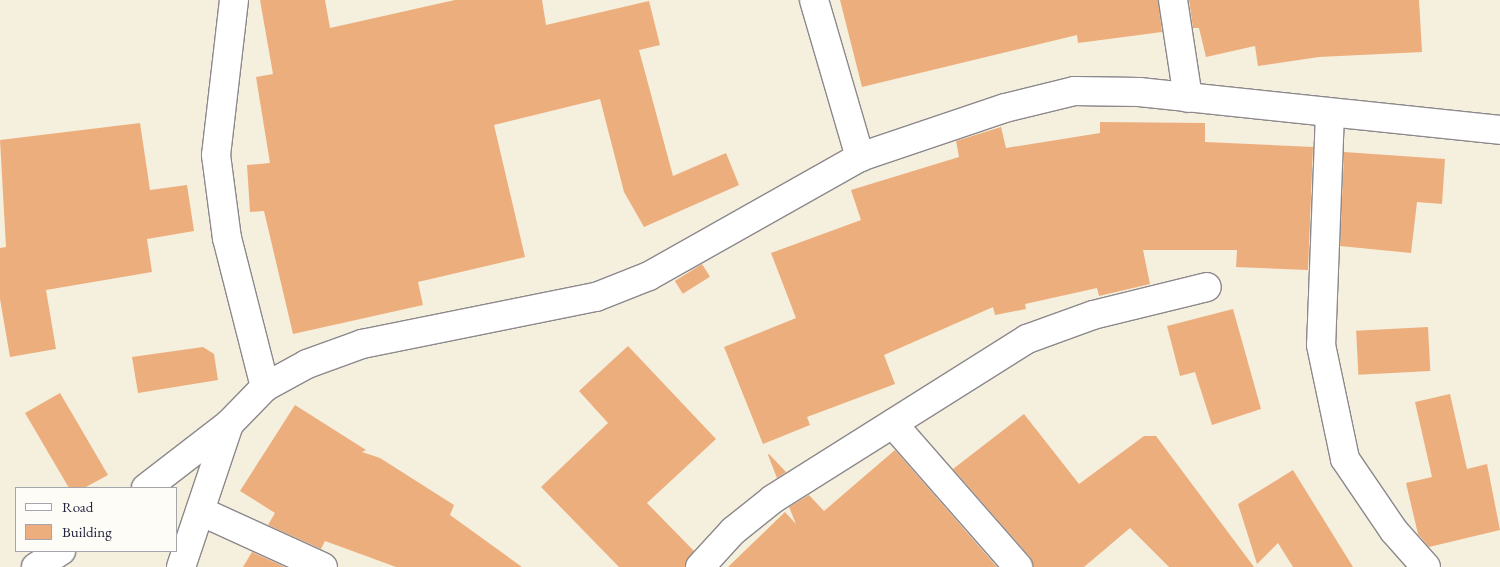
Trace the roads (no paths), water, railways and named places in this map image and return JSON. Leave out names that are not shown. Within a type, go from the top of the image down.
[{"type":"street","points":[[234,0],[216,155],[227,238],[265,387]]},
{"type":"street","points":[[814,0],[860,158]]},
{"type":"street","points":[[1173,0],[1188,98]]},
{"type":"street","points":[[147,487],[229,424],[265,387],[307,364],[362,344],[596,297],[649,276],[860,158],[1005,108],[1074,91],[1139,92],[1500,130]]},
{"type":"street","points":[[1330,113],[1320,345],[1345,459],[1394,531],[1426,567]]},
{"type":"street","points":[[700,567],[733,532],[773,499],[1027,338],[1093,315],[1207,287]]},
{"type":"street","points":[[181,567],[229,424]]},
{"type":"street","points":[[893,424],[1018,567]]},
{"type":"street","points":[[200,511],[323,567]]},
{"type":"street","points":[[36,567],[59,552]]}]
